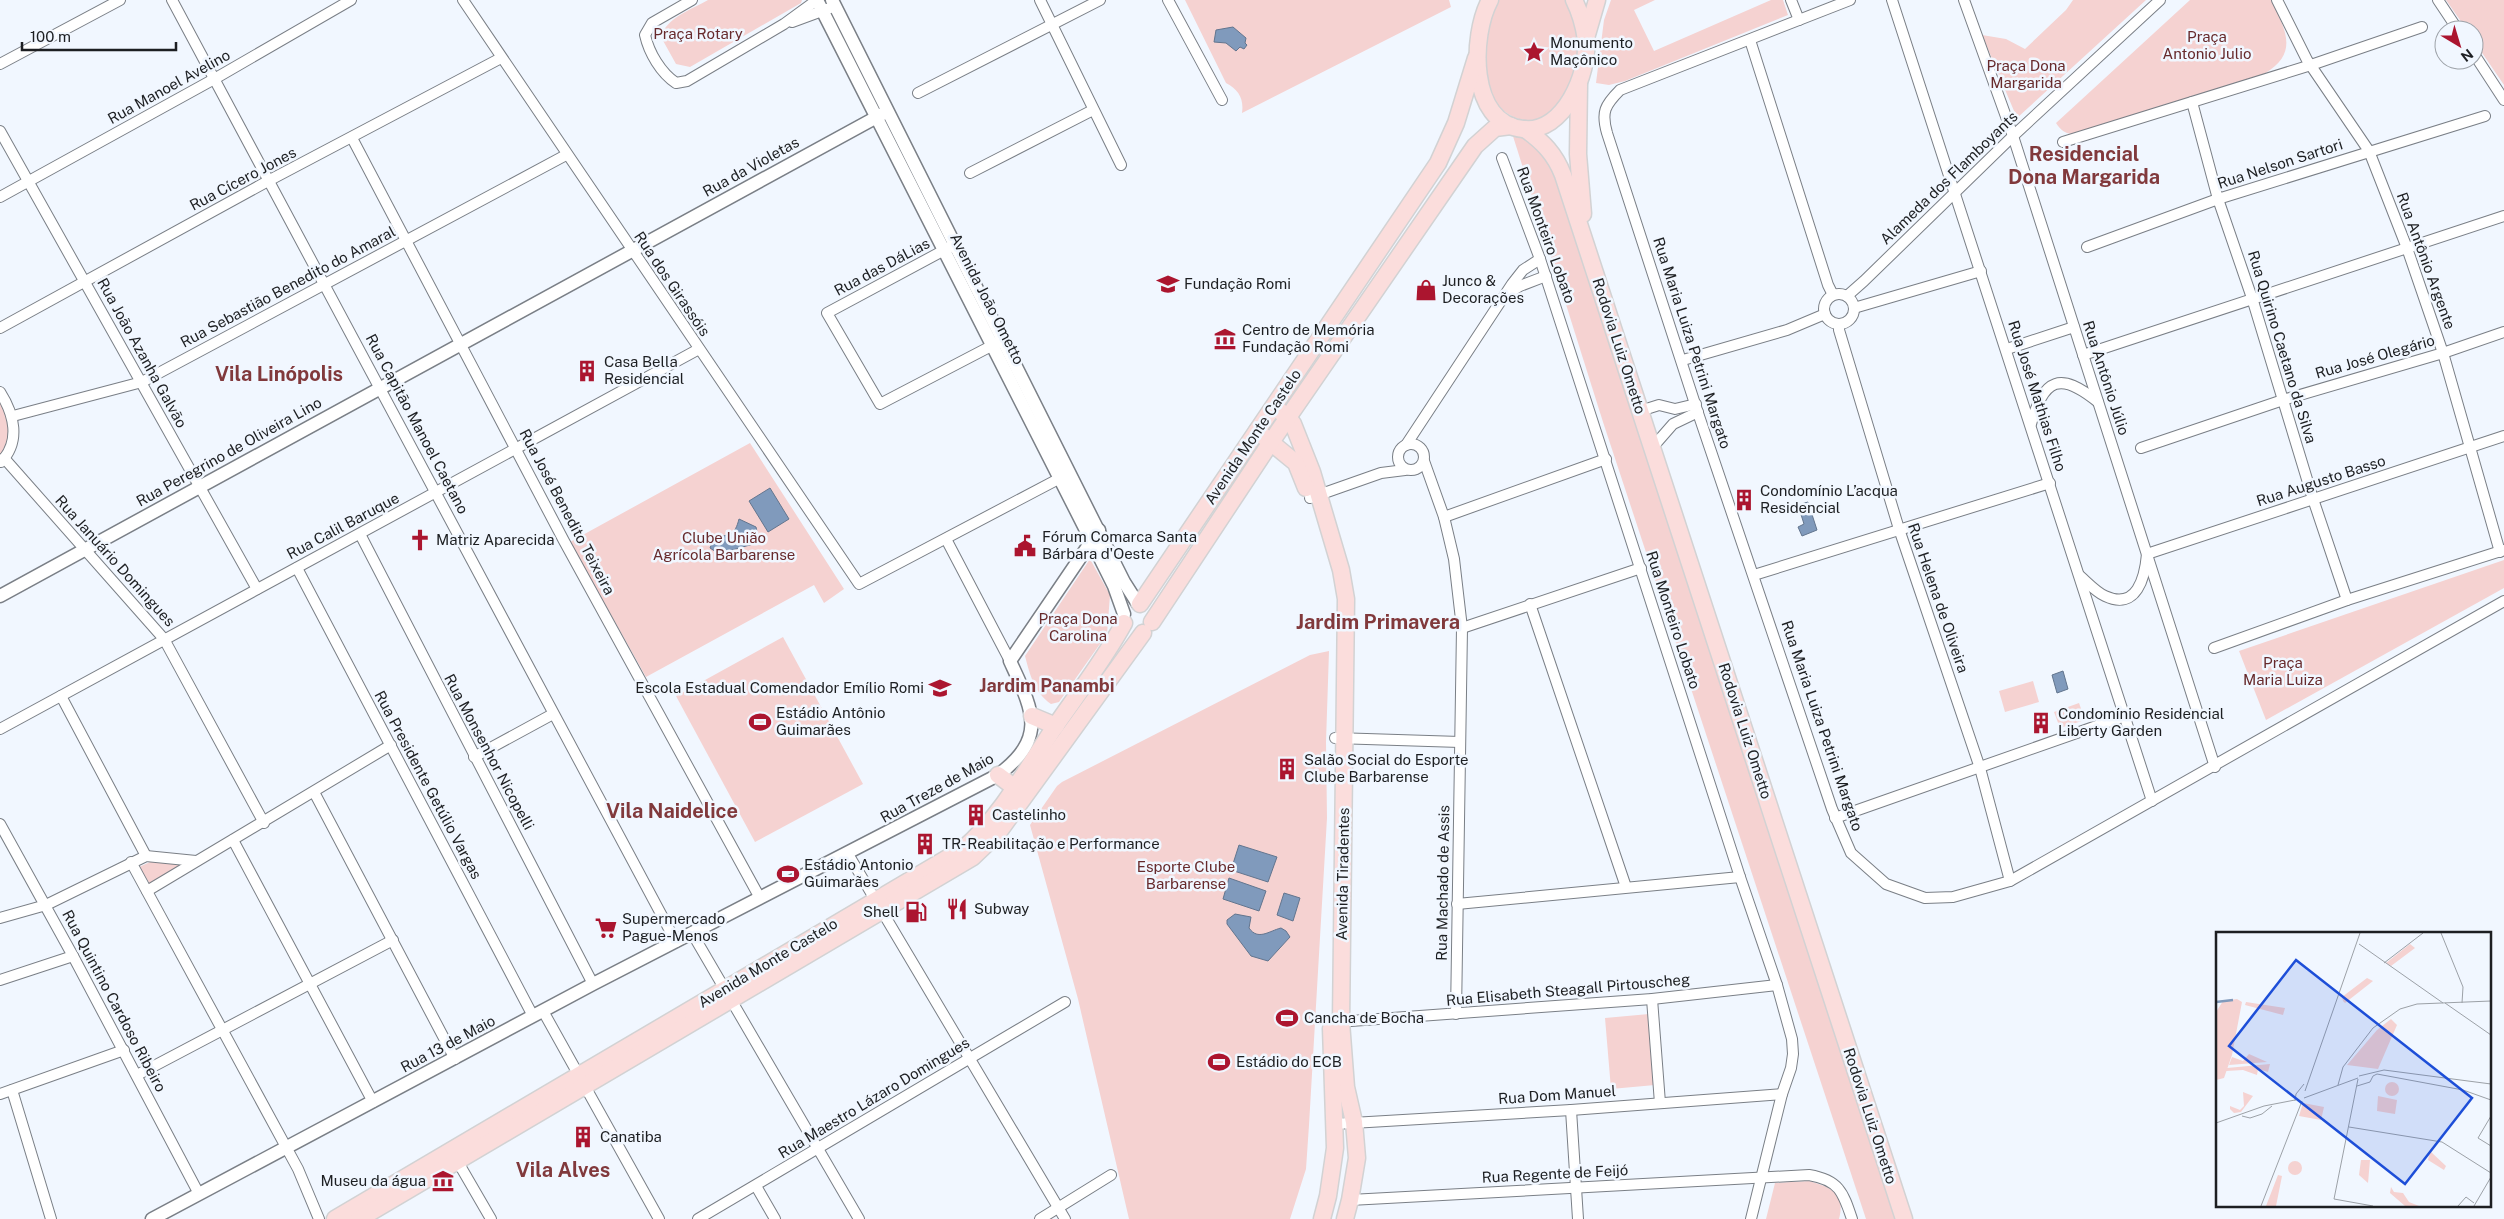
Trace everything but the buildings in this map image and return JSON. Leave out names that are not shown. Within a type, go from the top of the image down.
[{"type":"main road","points":[[1480,0],[1482,23]]},
{"type":"main road","points":[[1476,58],[1482,23],[1490,0]]},
{"type":"main road","points":[[1574,0],[1581,17],[1586,40],[1586,54],[1579,81]]},
{"type":"main road","points":[[1586,40],[1597,0]]},
{"type":"main road","name":"Rodovia Luiz Ometto","points":[[1476,58],[1485,98],[1494,112],[1550,150],[1557,160],[1586,243],[1904,1219]]},
{"type":"main road","name":"Avenida Monte Castelo","points":[[1139,604],[1438,164],[1456,123],[1476,58]]},
{"type":"main road","name":"Rodovia Luiz Ometto","points":[[1579,81],[1578,154],[1586,243]]},
{"type":"main road","name":"Avenida Monte Castelo","points":[[878,905],[959,866],[985,846],[998,833],[1148,628],[1288,417],[1482,137],[1495,128],[1536,128],[1557,116],[1565,108],[1579,81]]},
{"type":"main road","points":[[1438,164],[1445,158],[1451,158],[1456,165],[1456,172]]},
{"type":"main road","points":[[1301,444],[1302,398]]},
{"type":"main road","points":[[1274,406],[1288,417]]},
{"type":"main road","name":"Avenida Tiradentes","points":[[1288,417],[1301,444],[1314,496],[1341,570],[1346,599],[1340,738],[1335,1124],[1333,1166],[1322,1219]]},
{"type":"main road","name":"Avenida Tiradentes","points":[[1257,431],[1296,464],[1314,496]]},
{"type":"main road","points":[[1139,604],[1149,608],[1148,628],[1129,631],[1124,619],[1129,607],[1139,604]]},
{"type":"main road","name":"Avenida Monte Castelo","points":[[335,1219],[454,1155],[580,1081],[878,905],[963,849],[989,823],[1015,788],[1109,650],[1124,619]]},
{"type":"main road","points":[[1032,716],[1056,726]]},
{"type":"main road","points":[[998,775],[1015,788]]},
{"type":"main road","name":"Avenida Tiradentes","points":[[1336,1022],[1346,1087],[1354,1122],[1357,1158],[1345,1219]]},
{"type":"main road","name":"Avenida Monte Castelo","points":[[359,1219],[454,1155]]},
{"type":"street","points":[[0,64],[120,0]]},
{"type":"street","name":"Rua Capitão Manoel Caetano","points":[[172,0],[216,78],[268,181],[437,492],[553,714],[676,942]]},
{"type":"street","name":"Rua Manoel Avelino","points":[[0,197],[216,78],[351,0]]},
{"type":"street","name":"Rua dos Girassóis","points":[[462,0],[859,584],[946,539]]},
{"type":"street","points":[[692,0],[652,23],[645,35],[647,45],[667,77],[676,83],[687,81],[784,24],[817,0]]},
{"type":"street","name":"Avenida João Ometto","points":[[817,0],[881,115],[1095,535],[1139,604]]},
{"type":"street","points":[[1040,0],[1121,165]]},
{"type":"street","points":[[918,93],[1100,0]]},
{"type":"street","points":[[1168,0],[1222,100]]},
{"type":"street","points":[[1791,0],[1799,20]]},
{"type":"street","points":[[1833,295],[1828,285],[1750,40],[1850,0]]},
{"type":"street","name":"Rua José Mathias Filho","points":[[1892,0],[1956,191],[2152,802]]},
{"type":"street","name":"Rua Antônio Júlio","points":[[1964,0],[2013,136],[2215,767]]},
{"type":"street","name":"Alameda dos Flamboyants","points":[[1847,296],[2013,136],[2160,0]]},
{"type":"street","name":"Rua Antônio Argente","points":[[2277,0],[2311,65],[2368,151],[2407,248],[2443,353],[2502,551]]},
{"type":"street","points":[[2438,0],[2451,20]]},
{"type":"street","points":[[784,24],[822,12],[833,3]]},
{"type":"street","name":"Avenida João Ometto","points":[[833,3],[881,115]]},
{"type":"street","points":[[2063,142],[2311,65],[2422,27]]},
{"type":"street","name":"Rua Maria Luiza Petrini Margato","points":[[1750,40],[1620,90],[1608,102],[1604,117],[1607,133],[1683,360],[1697,408],[1835,818],[1851,853],[1886,884],[1925,898],[1953,897],[2010,881],[2215,767],[2504,601]]},
{"type":"street","name":"Rua Cícero Jones","points":[[0,328],[268,181],[501,58]]},
{"type":"street","points":[[2484,69],[2504,100]]},
{"type":"street","name":"Rua Quirino Caetano da Silva","points":[[2192,102],[2218,199],[2252,298],[2313,499],[2347,600]]},
{"type":"street","points":[[970,173],[1093,110]]},
{"type":"street","name":"Rua da Violetas","points":[[632,252],[881,115]]},
{"type":"street","name":"Rua Nelson Sartori","points":[[2087,247],[2218,199],[2485,116]]},
{"type":"street","name":"Rua João Azanha Galvão","points":[[0,131],[257,589]]},
{"type":"street","name":"Rua José Benedito Teixeira","points":[[352,138],[517,448],[564,541],[760,898]]},
{"type":"street","name":"Rua Sebastião Benedito do Amaral","points":[[13,416],[142,382],[566,155]]},
{"type":"street","name":"Rua Monteiro Lobato","points":[[1502,158],[1546,276],[1777,986],[1792,1039],[1793,1054],[1791,1068],[1782,1094],[1751,1219]]},
{"type":"street","points":[[2083,355],[2504,216]]},
{"type":"street","name":"Rua das DáLias","points":[[949,248],[827,312],[880,404],[998,343]]},
{"type":"street","name":"Rua Peregrino de Oliveira Lino","points":[[0,596],[632,252]]},
{"type":"street","points":[[1381,473],[1398,460],[1399,451],[1406,445],[1422,422],[1523,270],[1540,259]]},
{"type":"street","points":[[1854,308],[1847,296],[1833,295],[1826,301],[1825,314],[1830,322],[1839,324],[1848,321],[1854,308],[1981,271]]},
{"type":"street","points":[[1506,295],[1520,286],[1546,276]]},
{"type":"street","points":[[1683,360],[1787,330],[1825,314]]},
{"type":"street","name":"Rua Helena de Oliveira","points":[[1839,324],[1839,330],[1899,529],[1980,768],[2010,881]]},
{"type":"street","points":[[2007,349],[2074,327]]},
{"type":"street","name":"Rua José Olegário","points":[[2141,448],[2283,400],[2443,353],[2504,332]]},
{"type":"street","name":"Rua Calil Baruque","points":[[0,729],[699,350]]},
{"type":"street","points":[[2031,425],[2042,394],[2052,386],[2064,382],[2076,385],[2098,403]]},
{"type":"street","points":[[0,392],[13,416],[13,437],[2,460]]},
{"type":"street","points":[[1640,411],[1659,405],[1675,410],[1697,408]]},
{"type":"street","points":[[1652,448],[1673,424],[1697,408]]},
{"type":"street","points":[[1314,496],[1381,473],[1410,470],[1424,461],[1421,449],[1422,422]]},
{"type":"street","name":"Rua Augusto Basso","points":[[2147,554],[2504,436]]},
{"type":"street","points":[[1406,445],[1414,444],[1421,449]]},
{"type":"street","name":"Rua Januário Domingues","points":[[2,460],[164,639],[264,823]]},
{"type":"street","points":[[1398,460],[1410,470]]},
{"type":"street","points":[[1444,517],[1606,460]]},
{"type":"street","name":"Rua Machado de Assis","points":[[1424,461],[1444,517],[1454,560],[1462,628],[1456,904],[1456,1014]]},
{"type":"street","name":"Rua Machado de Assis","points":[[1410,470],[1433,486]]},
{"type":"street","points":[[946,539],[1065,475]]},
{"type":"street","points":[[1754,575],[2050,484]]},
{"type":"street","name":"Rua Monsenhor Nicopelli","points":[[360,534],[593,984]]},
{"type":"street","points":[[1010,661],[1095,535]]},
{"type":"street","name":"Avenida João Ometto","points":[[1095,535],[1124,619]]},
{"type":"street","name":"Rua Treze de Maio","points":[[760,898],[998,775],[1011,765],[1021,753],[1028,740],[1032,716],[1030,704],[1010,661],[946,539]]},
{"type":"street","points":[[2214,648],[2347,600],[2502,551]]},
{"type":"street","points":[[2080,576],[2104,596],[2122,599],[2140,589],[2145,575],[2147,554]]},
{"type":"street","name":"Rua Presidente Getúlio Vargas","points":[[297,568],[390,745],[538,1014],[580,1081],[659,1219]]},
{"type":"street","points":[[1462,628],[1641,568]]},
{"type":"street","points":[[1530,604],[1626,887]]},
{"type":"street","points":[[61,696],[146,856]]},
{"type":"street","points":[[474,757],[553,714]]},
{"type":"street","points":[[1835,818],[2125,716]]},
{"type":"street","points":[[1340,738],[1460,742]]},
{"type":"street","points":[[146,891],[264,823],[390,745]]},
{"type":"street","points":[[314,792],[455,1059]]},
{"type":"street","name":"Rua Quintino Cardoso Ribeiro","points":[[0,824],[124,1050],[198,1194]]},
{"type":"street","points":[[233,840],[372,1102]]},
{"type":"street","points":[[848,854],[1065,1219]]},
{"type":"street","points":[[0,918],[46,905],[146,856],[196,861]]},
{"type":"street","points":[[131,862],[304,1180],[319,1219]]},
{"type":"street","points":[[1456,904],[1740,877]]},
{"type":"street","name":"Rua 13 de Maio","points":[[152,1219],[593,984],[760,898]]},
{"type":"street","points":[[692,934],[859,1219]]},
{"type":"street","points":[[137,1075],[393,940]]},
{"type":"street","points":[[0,980],[73,956]]},
{"type":"street","name":"Rua Elisabeth Steagall Pirtouscheg","points":[[1336,1022],[1652,999],[1777,986]]},
{"type":"street","points":[[1652,999],[1660,1103]]},
{"type":"street","name":"Rua Maestro Lázaro Domingues","points":[[698,1219],[1065,1002]]},
{"type":"street","points":[[0,1094],[124,1050]]},
{"type":"street","points":[[12,1090],[51,1219]]},
{"type":"street","name":"Rua Dom Manuel","points":[[1335,1124],[1571,1110],[1782,1094]]},
{"type":"street","points":[[1571,1110],[1578,1219]]},
{"type":"street","points":[[454,1155],[491,1219]]},
{"type":"street","name":"Rua Regente de Feijó","points":[[1350,1200],[1576,1189],[1809,1174],[1824,1177],[1832,1182],[1840,1191],[1851,1219]]},
{"type":"street","points":[[1040,1219],[1112,1176]]},
{"type":"street","points":[[756,1186],[774,1219]]},
{"type":"green space","name":"Praça Rotary","points":[[708,0],[802,0],[801,3],[690,67],[676,64],[661,37],[664,30],[674,19]]},
{"type":"green space","points":[[1185,0],[1449,0],[1451,7],[1242,113],[1240,95],[1226,83]]},
{"type":"green space","points":[[1498,0],[1570,0],[1579,32],[1577,63],[1560,106],[1549,115],[1539,119],[1520,119],[1502,110],[1495,102],[1486,81],[1484,70],[1485,46],[1490,22]]},
{"type":"green space","points":[[1611,0],[1655,0],[1634,10],[1654,51],[1771,0],[1783,0],[1788,15],[1625,81],[1609,85],[1596,83],[1604,20]]},
{"type":"green space","name":"Praça Dona Margarida","points":[[2073,0],[2146,0],[2017,118],[1982,35],[2006,39],[2025,49],[2066,10]]},
{"type":"green space","name":"Praça Antonio Julio","points":[[2190,0],[2271,0],[2281,21],[2286,40],[2286,49],[2282,58],[2264,74],[2075,134],[2064,132],[2056,123]]},
{"type":"green space","points":[[2446,0],[2504,0],[2504,85],[2484,56],[2484,20],[2460,20]]},
{"type":"green space","points":[[1512,133],[1519,135],[1549,155],[1896,1219],[1866,1219],[1603,422]]},
{"type":"green space","points":[[0,396],[8,419],[9,433],[0,456]]},
{"type":"green space","name":"Clube União Agrícola Barbarense","points":[[750,443],[844,589],[824,603],[814,585],[646,677],[570,542]]},
{"type":"green space","name":"Praça Dona Carolina","points":[[1090,559],[1110,595],[1107,634],[1059,702],[1051,704],[1037,689],[1025,656]]},
{"type":"green space","name":"Praça Maria Luiza","points":[[2504,560],[2504,588],[2266,720],[2239,651]]},
{"type":"green space","name":"Estádio Antônio Guimarães","points":[[783,637],[863,784],[755,842],[676,696]]},
{"type":"green space","name":"Esporte Clube Barbarense","points":[[1329,651],[1326,742],[1327,818],[1306,1169],[1290,1219],[1129,1219],[1078,999],[1030,825],[1057,786],[1062,782],[1310,655]]},
{"type":"green space","points":[[2033,681],[2039,702],[2005,712],[1999,691]]},
{"type":"green space","points":[[2079,703],[2085,720],[2060,728],[2054,712]]},
{"type":"green space","points":[[150,862],[188,863],[150,884],[139,867]]},
{"type":"green space","points":[[1649,1014],[1655,1085],[1611,1089],[1605,1018]]},
{"type":"green space","points":[[1809,1181],[1830,1189],[1838,1197],[1841,1210],[1839,1219],[1766,1219],[1775,1183]]},
{"type":"water","points":[[1233,27],[1246,38],[1245,43],[1247,45],[1244,49],[1240,47],[1236,51],[1226,43],[1214,42],[1216,30]]},
{"type":"water","points":[[770,488],[789,519],[768,532],[749,501]]},
{"type":"water","points":[[1808,502],[1817,530],[1802,536],[1798,527],[1804,524],[1798,505]]},
{"type":"water","points":[[739,519],[756,527],[758,536],[753,544],[719,554],[710,548],[715,536],[725,536],[734,531]]},
{"type":"water","points":[[2063,671],[2068,689],[2057,693],[2052,675]]},
{"type":"water","points":[[1239,845],[1277,857],[1268,882],[1231,870]]},
{"type":"water","points":[[1229,878],[1266,891],[1259,911],[1223,899]]},
{"type":"water","points":[[1284,893],[1300,898],[1293,921],[1277,915]]},
{"type":"water","points":[[1235,914],[1251,917],[1249,928],[1256,934],[1260,935],[1281,928],[1290,937],[1268,961],[1251,956],[1227,924],[1227,920]]},
{"type":"place","name":"Monumento Maçônico","points":[[1534,52]]},
{"type":"place","name":"Fundação Romi","points":[[1168,284]]},
{"type":"place","name":"Junco & Decorações","points":[[1426,290]]},
{"type":"place","name":"Centro de Memória Fundação Romi","points":[[1225,339]]},
{"type":"place","name":"Casa Bella Residencial","points":[[587,371]]},
{"type":"place","name":"Condomínio L’acqua Residencial","points":[[1744,500]]},
{"type":"place","name":"Matriz Aparecida","points":[[420,540]]},
{"type":"place","name":"Fórum Comarca Santa Bárbara d'Oeste","points":[[1025,546]]},
{"type":"place","name":"Escola Estadual Comendador Emílio Romi","points":[[940,688]]},
{"type":"place","name":"Estádio Antônio Guimarães","points":[[760,722]]},
{"type":"place","name":"Condomínio Residencial Liberty Garden","points":[[2041,723]]},
{"type":"place","name":"Salão Social do Esporte Clube Barbarense","points":[[1287,769]]},
{"type":"place","name":"Castelinho","points":[[976,815]]},
{"type":"place","name":"TR- Reabilitação e Performance","points":[[925,844]]},
{"type":"place","name":"Estádio Antonio Guimarães","points":[[788,874]]},
{"type":"place","name":"Subway","points":[[957,909]]},
{"type":"place","name":"Shell","points":[[916,912]]},
{"type":"place","name":"Supermercado Pague-Menos","points":[[606,928]]},
{"type":"place","name":"Cancha de Bocha","points":[[1287,1018]]},
{"type":"place","name":"Estádio do ECB","points":[[1219,1062]]},
{"type":"place","name":"Canatiba","points":[[583,1137]]},
{"type":"place","name":"Museu da água","points":[[443,1181]]},
{"type":"district","name":"Residencial Dona Margarida","points":[[2084,166]]},
{"type":"district","name":"Vila Linópolis","points":[[279,374]]},
{"type":"district","name":"Jardim Primavera","points":[[1378,622]]},
{"type":"district","name":"Jardim Panambi","points":[[1047,686]]},
{"type":"district","name":"Vila Naidelice","points":[[672,811]]},
{"type":"district","name":"Vila Alves","points":[[563,1170]]}]
